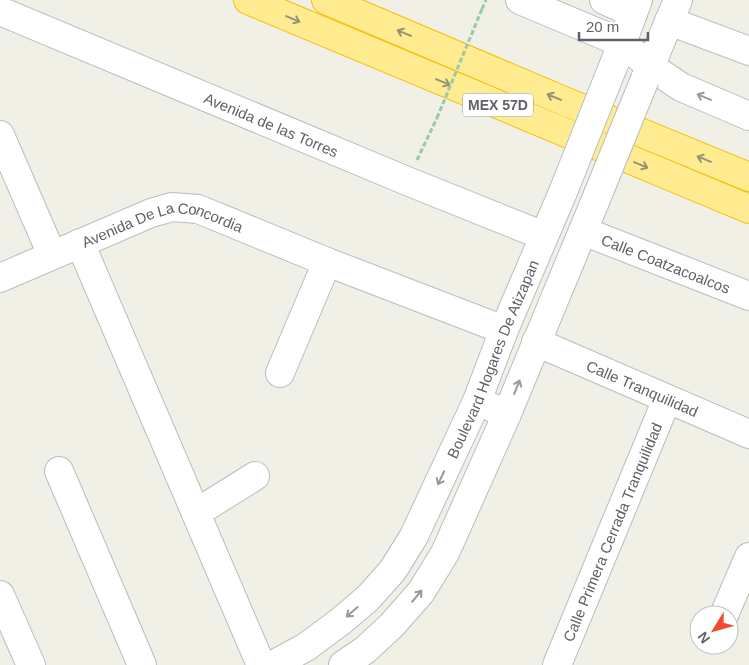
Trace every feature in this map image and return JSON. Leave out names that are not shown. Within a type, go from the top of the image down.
[{"type":"highway","name":"MEX 57D","points":[[248,0],[749,209]]},
{"type":"highway","name":"MEX 57D","points":[[326,0],[749,177]]},
{"type":"street","points":[[520,0],[618,54],[647,73],[749,116]]},
{"type":"street","points":[[604,0],[636,6]]},
{"type":"street","name":"Boulevard Hogares De Atizapan","points":[[273,665],[306,647],[341,622],[368,598],[392,570],[414,536],[477,401],[504,330],[563,192],[636,6]]},
{"type":"street","name":"Avenida de las Torres","points":[[0,11],[407,181],[544,236]]},
{"type":"street","points":[[343,665],[365,650],[392,625],[421,592],[445,553],[506,414],[674,11],[749,51]]},
{"type":"street","points":[[0,135],[52,255]]},
{"type":"street","name":"Avenida De La Concordia","points":[[261,665],[80,243],[151,213],[172,207],[198,209],[327,262],[504,330]]},
{"type":"street","name":"Calle Coatzacoalcos","points":[[583,231],[749,296]]},
{"type":"street","points":[[0,278],[80,243]]},
{"type":"street","points":[[280,373],[327,262]]},
{"type":"street","name":"Calle Tranquilidad","points":[[536,342],[749,434]]},
{"type":"street","name":"Calle Primera Cerrada Tranquilidad","points":[[557,665],[667,399]]},
{"type":"street","points":[[477,401],[506,414]]},
{"type":"street","points":[[59,471],[142,665]]},
{"type":"street","points":[[196,513],[255,476]]},
{"type":"street","points":[[728,605],[749,557]]},
{"type":"street","points":[[0,595],[31,665]]},
{"type":"path","points":[[407,181],[437,118],[486,0]]}]
